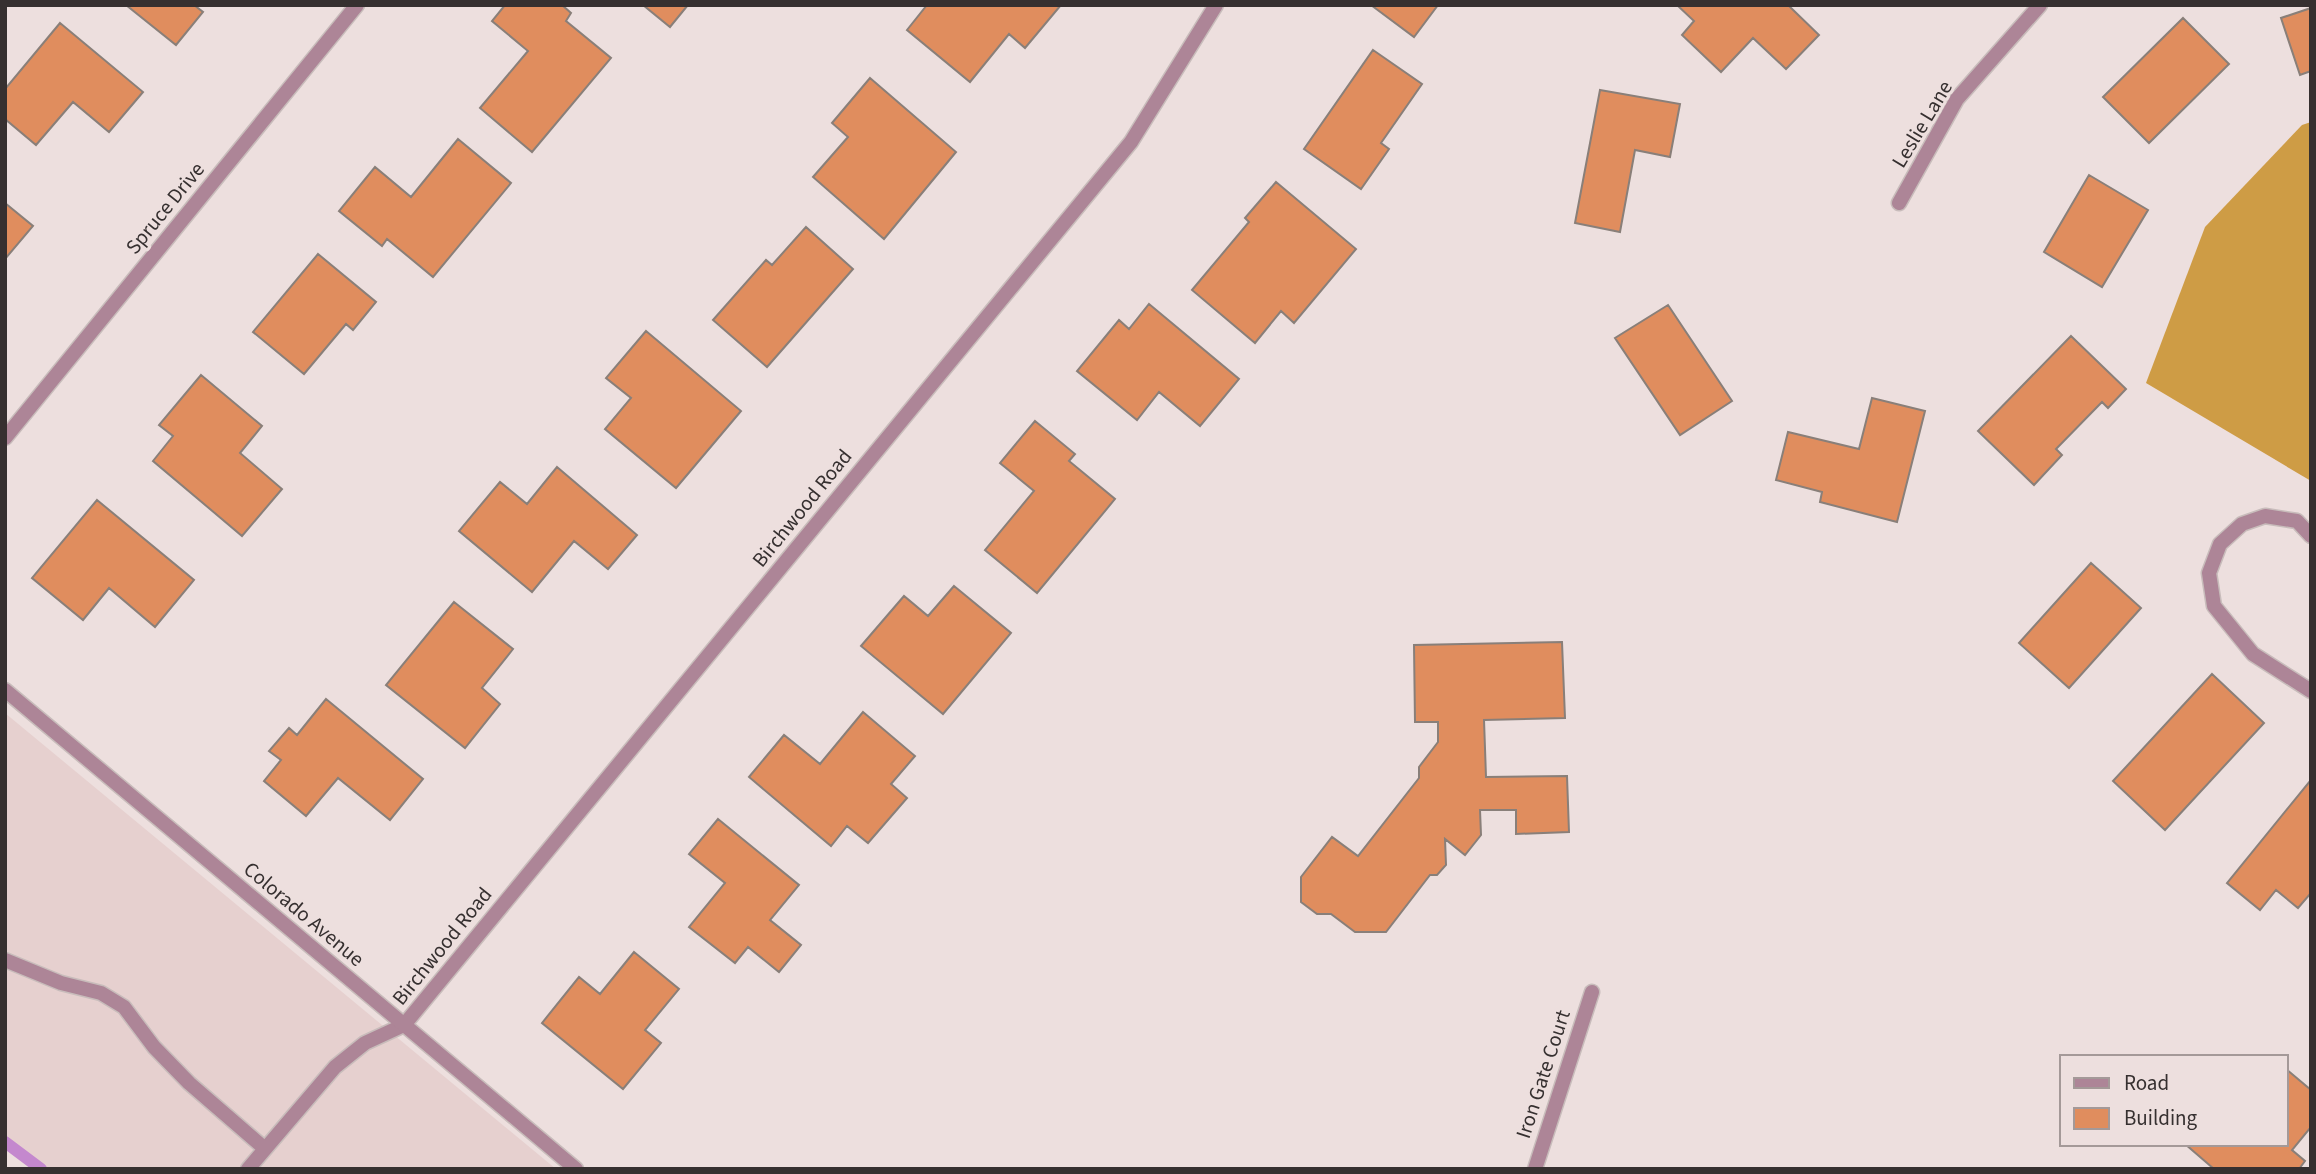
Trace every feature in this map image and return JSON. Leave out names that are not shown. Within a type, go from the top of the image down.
[{"type":"street","name":"Spruce Drive","points":[[5,438],[356,5]]},
{"type":"street","name":"Birchwood Road","points":[[404,1025],[1131,142],[1216,5]]},
{"type":"street","name":"Leslie Lane","points":[[1899,203],[1957,99],[2039,5]]},
{"type":"street","points":[[2311,536],[2297,521],[2265,516],[2242,524],[2220,544],[2209,573],[2214,606],[2253,654],[2311,691]]},
{"type":"street","name":"Colorado Avenue","points":[[5,690],[576,1169]]},
{"type":"street","points":[[5,960],[61,983],[101,993],[124,1007],[154,1047],[189,1083],[264,1148]]},
{"type":"street","name":"Iron Gate Court","points":[[1535,1169],[1592,992]]},
{"type":"street","points":[[248,1169],[335,1067],[365,1043],[404,1025]]},
{"type":"shaded area","points":[[2311,122],[2311,481],[2146,383],[2205,227],[2302,125]]},
{"type":"shaded area","points":[[5,713],[556,1169],[41,1169],[5,1142]]},
{"type":"building","points":[[126,5],[194,5],[203,12],[176,45]]},
{"type":"building","points":[[505,5],[562,5],[571,13],[566,21],[611,58],[532,152],[480,108],[528,51],[492,21]]},
{"type":"building","points":[[643,5],[688,5],[670,27]]},
{"type":"building","points":[[927,5],[1061,5],[1025,48],[1009,34],[970,82],[907,30]]},
{"type":"building","points":[[1371,5],[1438,5],[1414,37]]},
{"type":"building","points":[[1677,5],[1788,5],[1819,35],[1786,69],[1753,38],[1721,72],[1682,35],[1694,21]]},
{"type":"building","points":[[2311,8],[2311,71],[2300,75],[2281,18]]},
{"type":"building","points":[[2183,18],[2229,64],[2149,143],[2103,97]]},
{"type":"building","points":[[60,23],[143,92],[109,132],[73,102],[36,145],[5,119],[5,89]]},
{"type":"building","points":[[1373,50],[1422,84],[1381,143],[1389,149],[1361,189],[1304,149]]},
{"type":"building","points":[[870,78],[956,152],[884,239],[813,177],[848,137],[832,123]]},
{"type":"building","points":[[1600,90],[1680,104],[1670,157],[1635,150],[1620,232],[1575,223]]},
{"type":"building","points":[[458,139],[511,183],[433,277],[387,239],[382,246],[339,211],[375,167],[411,197]]},
{"type":"building","points":[[2089,175],[2148,210],[2102,287],[2044,252]]},
{"type":"building","points":[[1276,182],[1356,249],[1294,323],[1281,311],[1255,343],[1192,290],[1249,222],[1245,218]]},
{"type":"building","points":[[5,203],[33,226],[5,259]]},
{"type":"building","points":[[806,227],[853,269],[767,367],[713,320],[766,260],[772,265]]},
{"type":"building","points":[[318,254],[376,302],[353,330],[346,324],[304,374],[253,332]]},
{"type":"building","points":[[1149,304],[1239,379],[1200,426],[1159,392],[1137,420],[1077,371],[1119,320],[1129,329]]},
{"type":"building","points":[[1668,305],[1732,401],[1680,435],[1615,338]]},
{"type":"building","points":[[646,331],[741,411],[676,488],[605,429],[631,398],[606,378]]},
{"type":"building","points":[[2071,336],[2126,389],[2108,408],[2102,402],[2056,449],[2062,455],[2034,485],[1978,431]]},
{"type":"building","points":[[201,375],[262,426],[240,453],[282,489],[242,536],[153,461],[173,436],[159,425]]},
{"type":"building","points":[[1872,398],[1925,411],[1897,522],[1820,502],[1822,492],[1776,480],[1788,432],[1859,449]]},
{"type":"building","points":[[1035,421],[1075,454],[1069,461],[1115,499],[1037,593],[985,550],[1034,491],[1000,463]]},
{"type":"building","points":[[557,467],[637,535],[608,569],[574,541],[532,592],[459,531],[500,482],[527,504]]},
{"type":"building","points":[[97,500],[194,580],[155,627],[109,588],[83,620],[32,578]]},
{"type":"building","points":[[2091,563],[2141,608],[2069,688],[2019,643]]},
{"type":"building","points":[[954,586],[1011,633],[943,714],[861,646],[904,596],[928,616]]},
{"type":"building","points":[[454,602],[513,649],[482,688],[500,704],[465,748],[386,685]]},
{"type":"building","points":[[1562,642],[1565,718],[1484,720],[1486,777],[1567,776],[1569,832],[1516,834],[1516,810],[1480,810],[1481,835],[1465,855],[1445,839],[1446,865],[1437,875],[1430,875],[1386,932],[1355,932],[1331,914],[1317,914],[1301,902],[1301,877],[1332,837],[1358,856],[1419,778],[1419,767],[1438,742],[1438,722],[1415,722],[1414,645]]},
{"type":"building","points":[[2212,674],[2264,723],[2165,830],[2113,781]]},
{"type":"building","points":[[326,699],[423,779],[390,820],[338,778],[306,816],[264,781],[281,760],[269,751],[289,728],[297,735]]},
{"type":"building","points":[[863,712],[915,756],[891,784],[907,798],[868,843],[847,826],[831,846],[749,777],[784,735],[820,764]]},
{"type":"building","points":[[2310,781],[2311,893],[2298,908],[2276,890],[2260,910],[2227,883]]},
{"type":"building","points":[[718,819],[799,885],[770,920],[801,945],[779,972],[748,947],[735,963],[689,927],[725,883],[689,854]]},
{"type":"building","points":[[634,952],[679,989],[645,1030],[661,1043],[623,1089],[542,1023],[579,977],[600,994]]},
{"type":"building","points":[[2288,1071],[2311,1090],[2311,1127],[2292,1150],[2305,1161],[2299,1169],[2214,1169],[2187,1146],[2288,1146]]},
{"type":"waterway","points":[[5,1142],[41,1169]]}]
